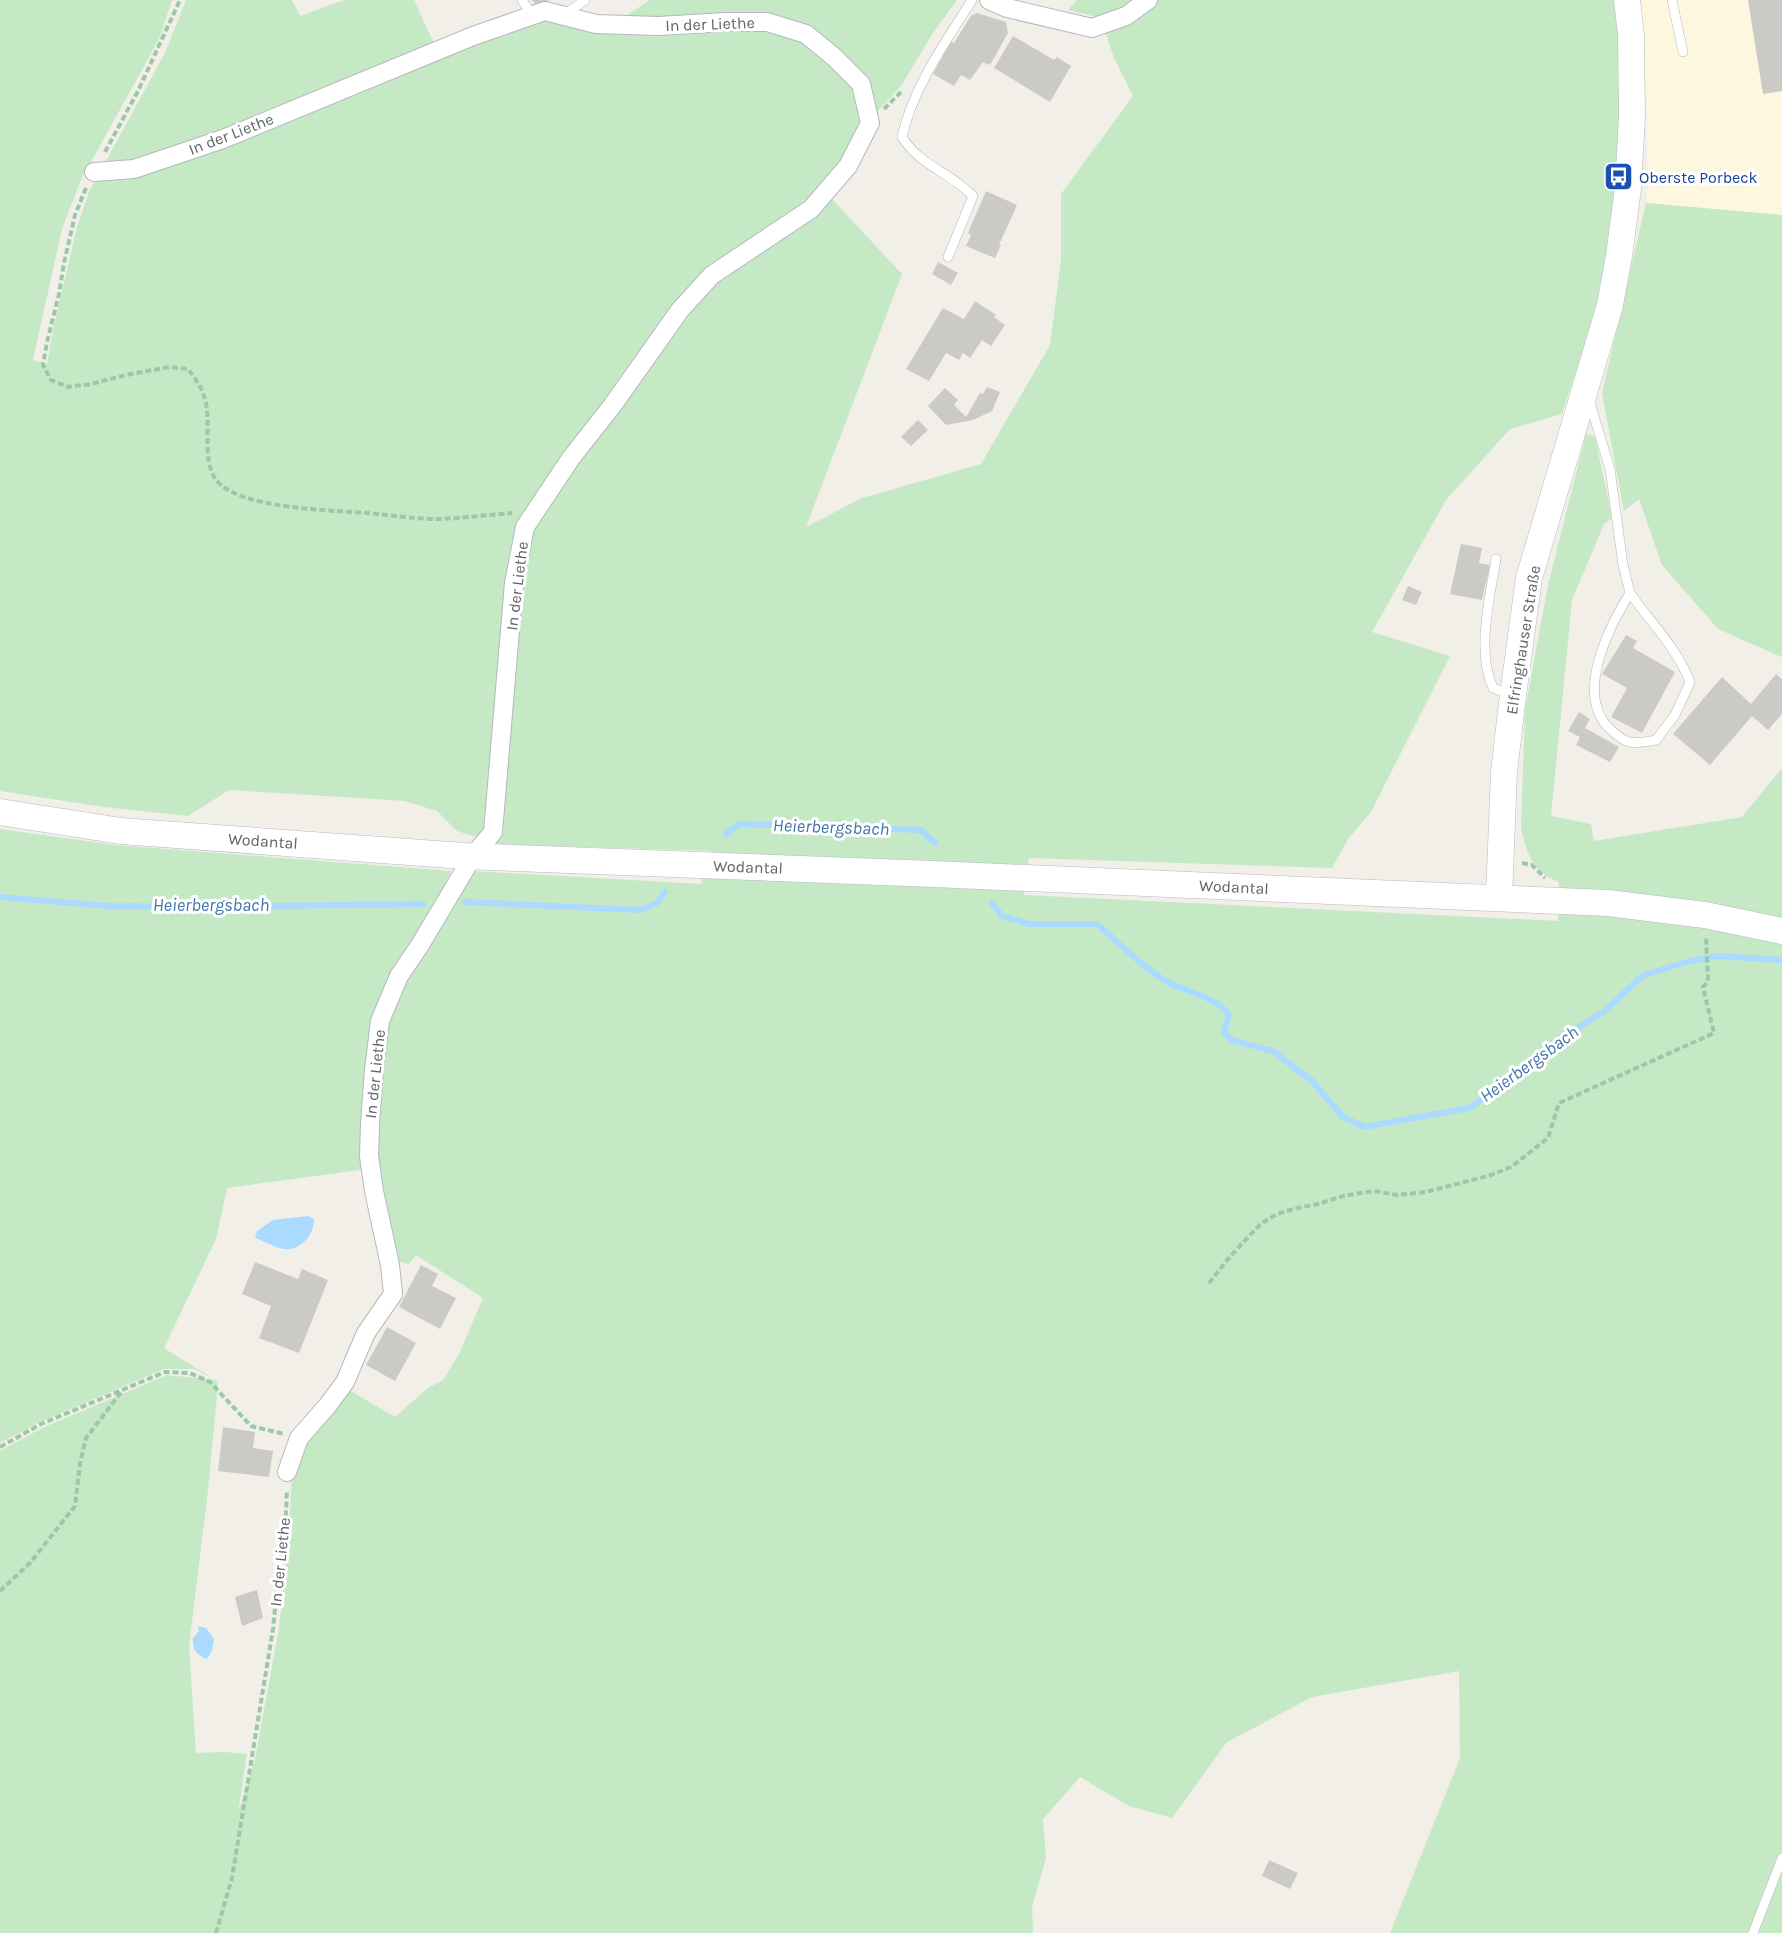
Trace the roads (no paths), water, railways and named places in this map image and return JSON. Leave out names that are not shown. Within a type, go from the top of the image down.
[{"type":"main road","name":"Elfringhauser Straße","points":[[1499,897],[1504,772],[1529,578],[1610,305],[1619,256],[1628,188],[1632,116],[1631,34],[1627,0]]},
{"type":"main road","name":"Wodantal","points":[[0,812],[121,831],[473,856],[1499,897]]},
{"type":"main road","points":[[1499,897],[1608,903],[1705,915],[1782,931]]},
{"type":"street","points":[[989,0],[1007,8],[1092,28],[1126,16],[1148,0]]},
{"type":"street","name":"In der Liethe","points":[[94,172],[134,169],[223,139],[473,36],[527,8],[596,24],[767,22],[806,34],[834,57],[861,84],[870,123],[848,165],[812,209],[712,275],[680,310],[612,406],[571,458],[525,527],[514,583],[493,831],[473,856],[399,976],[380,1021],[374,1070],[369,1156],[390,1265],[393,1294],[366,1333],[345,1382],[299,1438],[287,1472]]},
{"type":"lane","points":[[564,15],[585,0]]},
{"type":"lane","points":[[948,256],[973,196],[962,185],[925,162],[910,149],[902,137],[906,118],[923,82],[972,0]]},
{"type":"lane","points":[[1672,0],[1683,52]]},
{"type":"lane","points":[[1585,389],[1610,468],[1623,565],[1630,593],[1673,648],[1690,682],[1675,715],[1656,741],[1633,744],[1617,736],[1602,722],[1595,703],[1595,674],[1619,611],[1630,593]]},
{"type":"lane","points":[[1496,559],[1485,636],[1488,677],[1493,688],[1513,696]]},
{"type":"lane","points":[[1753,1933],[1782,1858]]},
{"type":"water","points":[[308,1216],[314,1219],[313,1228],[307,1239],[292,1249],[280,1248],[255,1238],[257,1231],[273,1220]]},
{"type":"water","points":[[198,1626],[206,1628],[214,1639],[212,1651],[207,1659],[197,1653],[193,1645],[193,1638],[199,1631]]},
{"type":"waterway","name":"Heierbergsbach","points":[[726,834],[739,824],[921,830],[935,843]]},
{"type":"waterway","name":"Heierbergsbach","points":[[465,902],[641,910],[657,903],[665,892]]},
{"type":"waterway","name":"Heierbergsbach","points":[[0,897],[107,906],[423,904]]},
{"type":"waterway","name":"Heierbergsbach","points":[[992,903],[1002,916],[1029,924],[1097,924],[1161,978],[1215,1002],[1222,1008],[1229,1015],[1224,1032],[1231,1040],[1273,1051],[1312,1081],[1343,1117],[1365,1127],[1469,1108],[1520,1074],[1546,1047],[1605,1011],[1642,976],[1683,963],[1717,956],[1782,960]]},
{"type":"place","name":"Oberste Porbeck","points":[[1618,177]]}]
